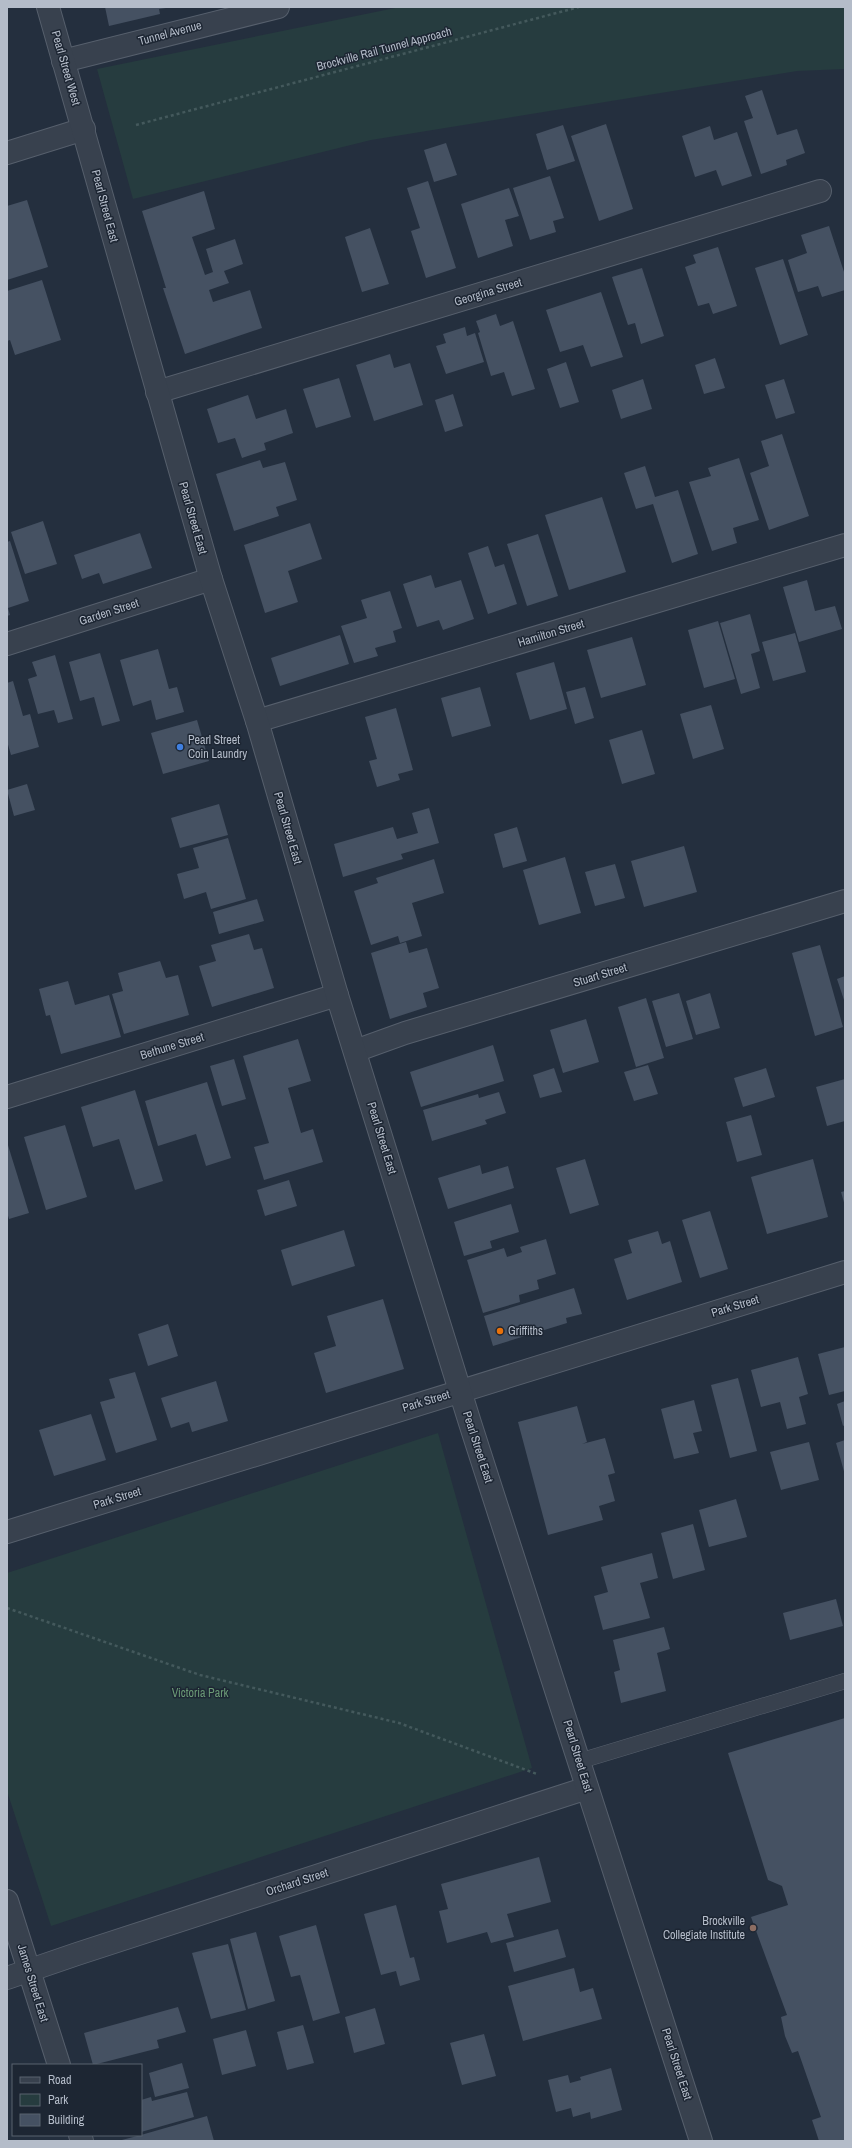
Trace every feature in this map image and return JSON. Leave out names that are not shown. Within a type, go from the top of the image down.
[{"type":"street","name":"Pearl Street West","points":[[48,7],[84,129]]},
{"type":"street","name":"Tunnel Avenue","points":[[63,61],[278,7]]},
{"type":"street","points":[[7,153],[84,129]]},
{"type":"street","name":"Pearl Street East","points":[[84,129],[156,392],[211,579],[257,721],[337,995],[460,1390],[701,2141]]},
{"type":"street","name":"Georgina Street","points":[[156,392],[820,191]]},
{"type":"street","name":"Hamilton Street","points":[[257,721],[845,545]]},
{"type":"street","name":"Garden Street","points":[[7,644],[211,579]]},
{"type":"street","name":"Stuart Street","points":[[355,1051],[405,1034],[845,901]]},
{"type":"street","name":"Bethune Street","points":[[7,1097],[337,995]]},
{"type":"street","name":"Park Street","points":[[7,1532],[460,1390],[845,1272]]},
{"type":"street","name":"Orchard Street","points":[[7,1978],[587,1788]]},
{"type":"street","name":"James Street East","points":[[7,1901],[59,2064]]},
{"type":"lane","points":[[580,1761],[845,1681]]},
{"type":"path","name":"Brockville Rail Tunnel Approach","points":[[136,125],[579,7]]},
{"type":"path","points":[[7,1608],[200,1675],[398,1723],[543,1777]]},
{"type":"green space","points":[[400,7],[845,7],[845,69],[797,71],[371,140],[133,199],[97,69]]},
{"type":"green space","name":"Victoria Park","points":[[438,1433],[532,1768],[51,1926],[7,1791],[7,1573]]},
{"type":"building","points":[[105,7],[166,8],[159,9],[160,14],[109,26]]},
{"type":"building","points":[[762,90],[777,135],[797,129],[805,153],[786,160],[787,165],[761,174],[744,121],[753,118],[745,96]]},
{"type":"building","points":[[606,124],[633,209],[599,221],[571,136]]},
{"type":"building","points":[[563,125],[575,161],[547,170],[536,134]]},
{"type":"building","points":[[710,126],[714,140],[737,132],[752,176],[722,186],[716,170],[695,177],[682,136]]},
{"type":"building","points":[[446,143],[457,175],[434,182],[424,150]]},
{"type":"building","points":[[550,176],[564,218],[553,221],[556,232],[530,240],[513,188]]},
{"type":"building","points":[[428,181],[456,268],[426,278],[411,231],[420,228],[407,188]]},
{"type":"building","points":[[509,188],[519,216],[505,220],[513,246],[478,258],[461,204]]},
{"type":"building","points":[[204,191],[215,229],[192,237],[205,275],[213,272],[206,249],[235,239],[243,264],[224,271],[229,283],[209,290],[213,302],[250,290],[262,328],[185,354],[163,288],[166,288],[142,211]]},
{"type":"building","points":[[27,200],[48,267],[7,280],[7,206]]},
{"type":"building","points":[[829,226],[845,275],[845,290],[822,297],[818,286],[798,292],[788,260],[807,253],[801,235]]},
{"type":"building","points":[[370,228],[389,284],[362,292],[345,237]]},
{"type":"building","points":[[718,247],[737,306],[713,314],[709,303],[698,306],[685,267],[696,263],[693,255]]},
{"type":"building","points":[[783,259],[808,335],[780,345],[755,268]]},
{"type":"building","points":[[642,268],[664,336],[641,344],[635,323],[628,325],[612,277]]},
{"type":"building","points":[[42,280],[61,340],[15,355],[10,340],[7,341],[7,291]]},
{"type":"building","points":[[601,292],[623,357],[591,367],[583,345],[560,352],[546,310]]},
{"type":"building","points":[[496,314],[500,326],[513,321],[535,389],[512,396],[504,372],[491,376],[478,333],[480,332],[476,321]]},
{"type":"building","points":[[465,327],[467,336],[475,333],[484,362],[446,374],[436,346],[446,343],[443,334]]},
{"type":"building","points":[[390,354],[394,368],[410,363],[423,405],[374,421],[356,365]]},
{"type":"building","points":[[715,358],[725,388],[704,394],[695,365]]},
{"type":"building","points":[[566,362],[579,402],[560,408],[547,369]]},
{"type":"building","points":[[339,378],[351,417],[316,428],[303,389]]},
{"type":"building","points":[[643,379],[652,409],[621,419],[612,390]]},
{"type":"building","points":[[784,379],[795,413],[776,419],[765,385]]},
{"type":"building","points":[[453,394],[463,426],[445,432],[435,400]]},
{"type":"building","points":[[248,395],[256,419],[286,409],[293,433],[264,443],[266,450],[242,458],[235,438],[218,443],[207,409]]},
{"type":"building","points":[[782,434],[809,516],[769,530],[750,473],[769,466],[761,441]]},
{"type":"building","points":[[739,458],[759,520],[733,528],[737,543],[712,551],[689,482],[711,476],[708,468]]},
{"type":"building","points":[[260,460],[263,468],[285,462],[297,500],[276,507],[279,516],[234,531],[216,474]]},
{"type":"building","points":[[645,466],[655,497],[678,490],[698,554],[672,563],[653,504],[636,509],[624,473]]},
{"type":"building","points":[[602,497],[626,572],[569,590],[545,515]]},
{"type":"building","points":[[43,521],[57,564],[25,574],[11,532]]},
{"type":"building","points":[[310,523],[322,559],[288,571],[298,602],[265,613],[244,545]]},
{"type":"building","points":[[140,533],[152,568],[103,584],[99,573],[82,579],[74,555]]},
{"type":"building","points":[[538,534],[558,596],[527,606],[507,544]]},
{"type":"building","points":[[10,541],[29,601],[8,608],[10,615],[7,616],[7,542]]},
{"type":"building","points":[[488,546],[495,567],[504,564],[517,604],[488,614],[468,553]]},
{"type":"building","points":[[431,575],[435,588],[461,580],[474,619],[443,630],[439,620],[417,627],[403,584]]},
{"type":"building","points":[[807,580],[815,611],[835,606],[842,629],[799,642],[783,587]]},
{"type":"building","points":[[390,591],[402,628],[393,631],[396,642],[375,648],[378,656],[354,663],[341,626],[367,618],[361,600]]},
{"type":"building","points":[[750,614],[760,651],[751,654],[760,688],[741,694],[720,623]]},
{"type":"building","points":[[718,621],[735,679],[704,688],[688,630]]},
{"type":"building","points":[[795,633],[806,672],[773,681],[762,642]]},
{"type":"building","points":[[340,635],[349,664],[280,686],[271,658]]},
{"type":"building","points":[[632,637],[646,685],[601,698],[587,650]]},
{"type":"building","points":[[158,649],[169,689],[177,687],[184,712],[156,720],[151,700],[133,706],[120,660]]},
{"type":"building","points":[[100,653],[120,721],[102,726],[94,697],[80,701],[69,662]]},
{"type":"building","points":[[55,655],[73,719],[58,723],[54,710],[38,714],[28,679],[37,676],[32,662]]},
{"type":"building","points":[[554,662],[567,709],[530,720],[516,673]]},
{"type":"building","points":[[13,681],[23,716],[30,714],[39,747],[11,755],[7,741],[7,683]]},
{"type":"building","points":[[480,687],[491,726],[452,737],[441,698]]},
{"type":"building","points":[[585,687],[594,718],[575,724],[566,692]]},
{"type":"building","points":[[711,705],[724,749],[693,759],[680,714]]},
{"type":"building","points":[[396,708],[413,770],[398,774],[400,780],[377,787],[369,761],[377,759],[365,717]]},
{"type":"building","name":"Pearl Street Coin Laundry","points":[[197,720],[209,761],[163,774],[151,733]]},
{"type":"building","points":[[642,730],[655,774],[622,784],[609,740]]},
{"type":"building","points":[[27,784],[35,810],[14,816],[7,790]]},
{"type":"building","points":[[219,804],[228,835],[180,848],[171,818]]},
{"type":"building","points":[[429,808],[439,843],[401,854],[403,859],[343,877],[334,844],[393,827],[397,839],[418,833],[412,813]]},
{"type":"building","points":[[517,827],[527,861],[503,868],[494,834]]},
{"type":"building","points":[[228,838],[246,899],[211,909],[206,892],[184,899],[177,874],[199,868],[193,848]]},
{"type":"building","points":[[684,846],[697,892],[644,907],[631,861]]},
{"type":"building","points":[[565,857],[581,913],[539,925],[523,870]]},
{"type":"building","points":[[434,859],[444,893],[412,903],[422,936],[400,943],[398,936],[371,945],[354,891],[378,883],[376,878]]},
{"type":"building","points":[[615,864],[625,898],[595,906],[585,872]]},
{"type":"building","points":[[257,899],[264,921],[219,934],[213,912]]},
{"type":"building","points":[[249,934],[254,950],[262,948],[274,988],[212,1007],[199,966],[216,961],[211,945]]},
{"type":"building","points":[[406,942],[409,953],[427,948],[439,988],[423,993],[427,1007],[390,1019],[371,953]]},
{"type":"building","points":[[820,945],[843,1027],[815,1036],[792,953]]},
{"type":"building","points":[[160,961],[166,978],[178,975],[189,1015],[124,1034],[112,994],[123,991],[118,973]]},
{"type":"building","points":[[845,976],[845,1003],[837,979]]},
{"type":"building","points":[[68,981],[75,1005],[109,995],[121,1037],[61,1054],[50,1015],[46,1016],[39,989]]},
{"type":"building","points":[[679,993],[693,1039],[666,1047],[652,1001]]},
{"type":"building","points":[[710,993],[720,1028],[696,1035],[686,1001]]},
{"type":"building","points":[[646,998],[664,1058],[636,1067],[618,1007]]},
{"type":"building","points":[[586,1019],[599,1062],[563,1073],[550,1030]]},
{"type":"building","points":[[298,1039],[311,1081],[288,1088],[301,1133],[313,1129],[323,1162],[264,1180],[254,1147],[269,1143],[243,1056]]},
{"type":"building","points":[[493,1045],[504,1081],[421,1107],[410,1072]]},
{"type":"building","points":[[234,1059],[246,1099],[222,1106],[210,1066]]},
{"type":"building","points":[[648,1065],[658,1094],[634,1101],[624,1072]]},
{"type":"building","points":[[554,1068],[562,1092],[540,1098],[533,1075]]},
{"type":"building","points":[[766,1068],[775,1097],[743,1107],[734,1078]]},
{"type":"building","points":[[845,1079],[845,1121],[827,1126],[816,1087]]},
{"type":"building","points":[[207,1082],[231,1158],[206,1166],[196,1134],[158,1146],[145,1101]]},
{"type":"building","points":[[135,1090],[163,1181],[135,1190],[119,1139],[93,1147],[81,1107]]},
{"type":"building","points":[[499,1092],[506,1113],[485,1120],[487,1124],[432,1141],[423,1110],[478,1094],[479,1098]]},
{"type":"building","points":[[751,1115],[762,1155],[737,1162],[726,1122]]},
{"type":"building","points":[[65,1125],[87,1197],[46,1210],[24,1137]]},
{"type":"building","points":[[7,1142],[29,1213],[9,1219],[7,1212]]},
{"type":"building","points":[[585,1159],[599,1205],[570,1214],[556,1168]]},
{"type":"building","points":[[813,1159],[828,1217],[767,1234],[751,1177]]},
{"type":"building","points":[[480,1165],[482,1174],[508,1166],[514,1188],[448,1209],[438,1178]]},
{"type":"building","points":[[289,1180],[297,1206],[265,1216],[257,1190]]},
{"type":"building","points":[[845,1191],[845,1206],[841,1192]]},
{"type":"building","points":[[511,1204],[519,1232],[490,1241],[492,1248],[464,1256],[454,1222]]},
{"type":"building","points":[[710,1211],[728,1269],[700,1278],[682,1220]]},
{"type":"building","points":[[344,1230],[355,1266],[292,1286],[281,1250]]},
{"type":"building","points":[[658,1231],[662,1244],[670,1241],[682,1282],[627,1300],[614,1259],[632,1253],[628,1240]]},
{"type":"building","points":[[546,1239],[556,1274],[537,1280],[539,1289],[519,1295],[520,1302],[483,1313],[467,1260],[504,1248],[507,1257],[522,1252],[520,1247]]},
{"type":"building","points":[[574,1288],[582,1314],[566,1318],[567,1323],[493,1346],[484,1316]]},
{"type":"building","points":[[383,1299],[404,1369],[326,1393],[314,1353],[336,1346],[327,1316]]},
{"type":"building","points":[[168,1324],[178,1356],[148,1366],[138,1334]]},
{"type":"building","points":[[845,1347],[845,1391],[829,1395],[818,1354]]},
{"type":"building","points":[[798,1357],[808,1394],[799,1397],[806,1424],[787,1429],[780,1402],[761,1407],[751,1370]]},
{"type":"building","points":[[135,1372],[157,1440],[116,1453],[100,1402],[115,1398],[109,1379]]},
{"type":"building","points":[[738,1378],[757,1451],[730,1458],[711,1385]]},
{"type":"building","points":[[216,1381],[228,1421],[192,1432],[189,1422],[171,1428],[161,1398]]},
{"type":"building","points":[[694,1400],[702,1431],[693,1433],[699,1453],[674,1459],[661,1409]]},
{"type":"building","points":[[845,1401],[845,1425],[843,1426],[837,1404]]},
{"type":"building","points":[[577,1406],[587,1442],[582,1444],[605,1438],[615,1473],[608,1475],[615,1501],[599,1506],[603,1520],[548,1535],[518,1422]]},
{"type":"building","points":[[91,1414],[106,1460],[54,1476],[39,1430]]},
{"type":"building","points":[[845,1440],[845,1475],[836,1443]]},
{"type":"building","points":[[809,1442],[819,1480],[781,1490],[770,1452]]},
{"type":"building","points":[[736,1499],[747,1537],[709,1547],[699,1510]]},
{"type":"building","points":[[693,1524],[705,1570],[673,1579],[661,1533]]},
{"type":"building","points":[[652,1553],[658,1578],[640,1583],[650,1618],[603,1630],[594,1596],[608,1592],[601,1567]]},
{"type":"building","points":[[836,1599],[843,1626],[790,1640],[783,1613]]},
{"type":"building","points":[[664,1627],[670,1649],[657,1653],[666,1691],[621,1703],[614,1672],[620,1670],[613,1640]]},
{"type":"building","points":[[845,1718],[845,2141],[819,2141],[812,2120],[821,2117],[798,2051],[792,2053],[785,2036],[781,2017],[787,2015],[751,1917],[788,1905],[782,1886],[768,1880],[728,1753]]},
{"type":"building","points":[[539,1857],[551,1902],[507,1914],[514,1937],[491,1943],[487,1932],[447,1943],[439,1911],[448,1909],[441,1884]]},
{"type":"building","points":[[396,1905],[410,1958],[414,1957],[420,1980],[400,1986],[396,1971],[381,1975],[364,1914]]},
{"type":"building","points":[[316,1925],[340,2013],[313,2021],[300,1975],[291,1977],[279,1936]]},
{"type":"building","points":[[558,1929],[566,1957],[514,1972],[506,1943]]},
{"type":"building","points":[[256,1932],[275,2001],[248,2009],[230,1939]]},
{"type":"building","points":[[228,1944],[246,2010],[211,2019],[192,1953]]},
{"type":"building","points":[[574,1968],[580,1992],[593,1988],[602,2019],[523,2041],[508,1986]]},
{"type":"building","points":[[178,2007],[186,2032],[157,2040],[159,2048],[97,2064],[93,2064],[84,2033]]},
{"type":"building","points":[[375,2008],[385,2044],[354,2053],[345,2017]]},
{"type":"building","points":[[303,2025],[314,2063],[287,2070],[277,2032]]},
{"type":"building","points":[[246,2030],[256,2066],[222,2075],[213,2039]]},
{"type":"building","points":[[484,2034],[496,2076],[462,2085],[450,2043]]},
{"type":"building","points":[[182,2063],[189,2088],[155,2097],[149,2073]]},
{"type":"building","points":[[611,2068],[622,2110],[591,2119],[590,2112],[573,2117],[571,2108],[556,2112],[548,2080],[568,2075],[570,2083],[581,2080],[580,2077]]},
{"type":"building","points":[[187,2092],[194,2117],[142,2132],[142,2100],[151,2097],[152,2101]]},
{"type":"building","points":[[207,2116],[214,2141],[118,2141],[142,2136],[142,2135]]},
{"type":"place","name":"Pearl Street Coin Laundry","points":[[180,747]]},
{"type":"place","name":"Griffiths","points":[[500,1331]]},
{"type":"place","name":"Brockville Collegiate Institute","points":[[753,1928]]}]
